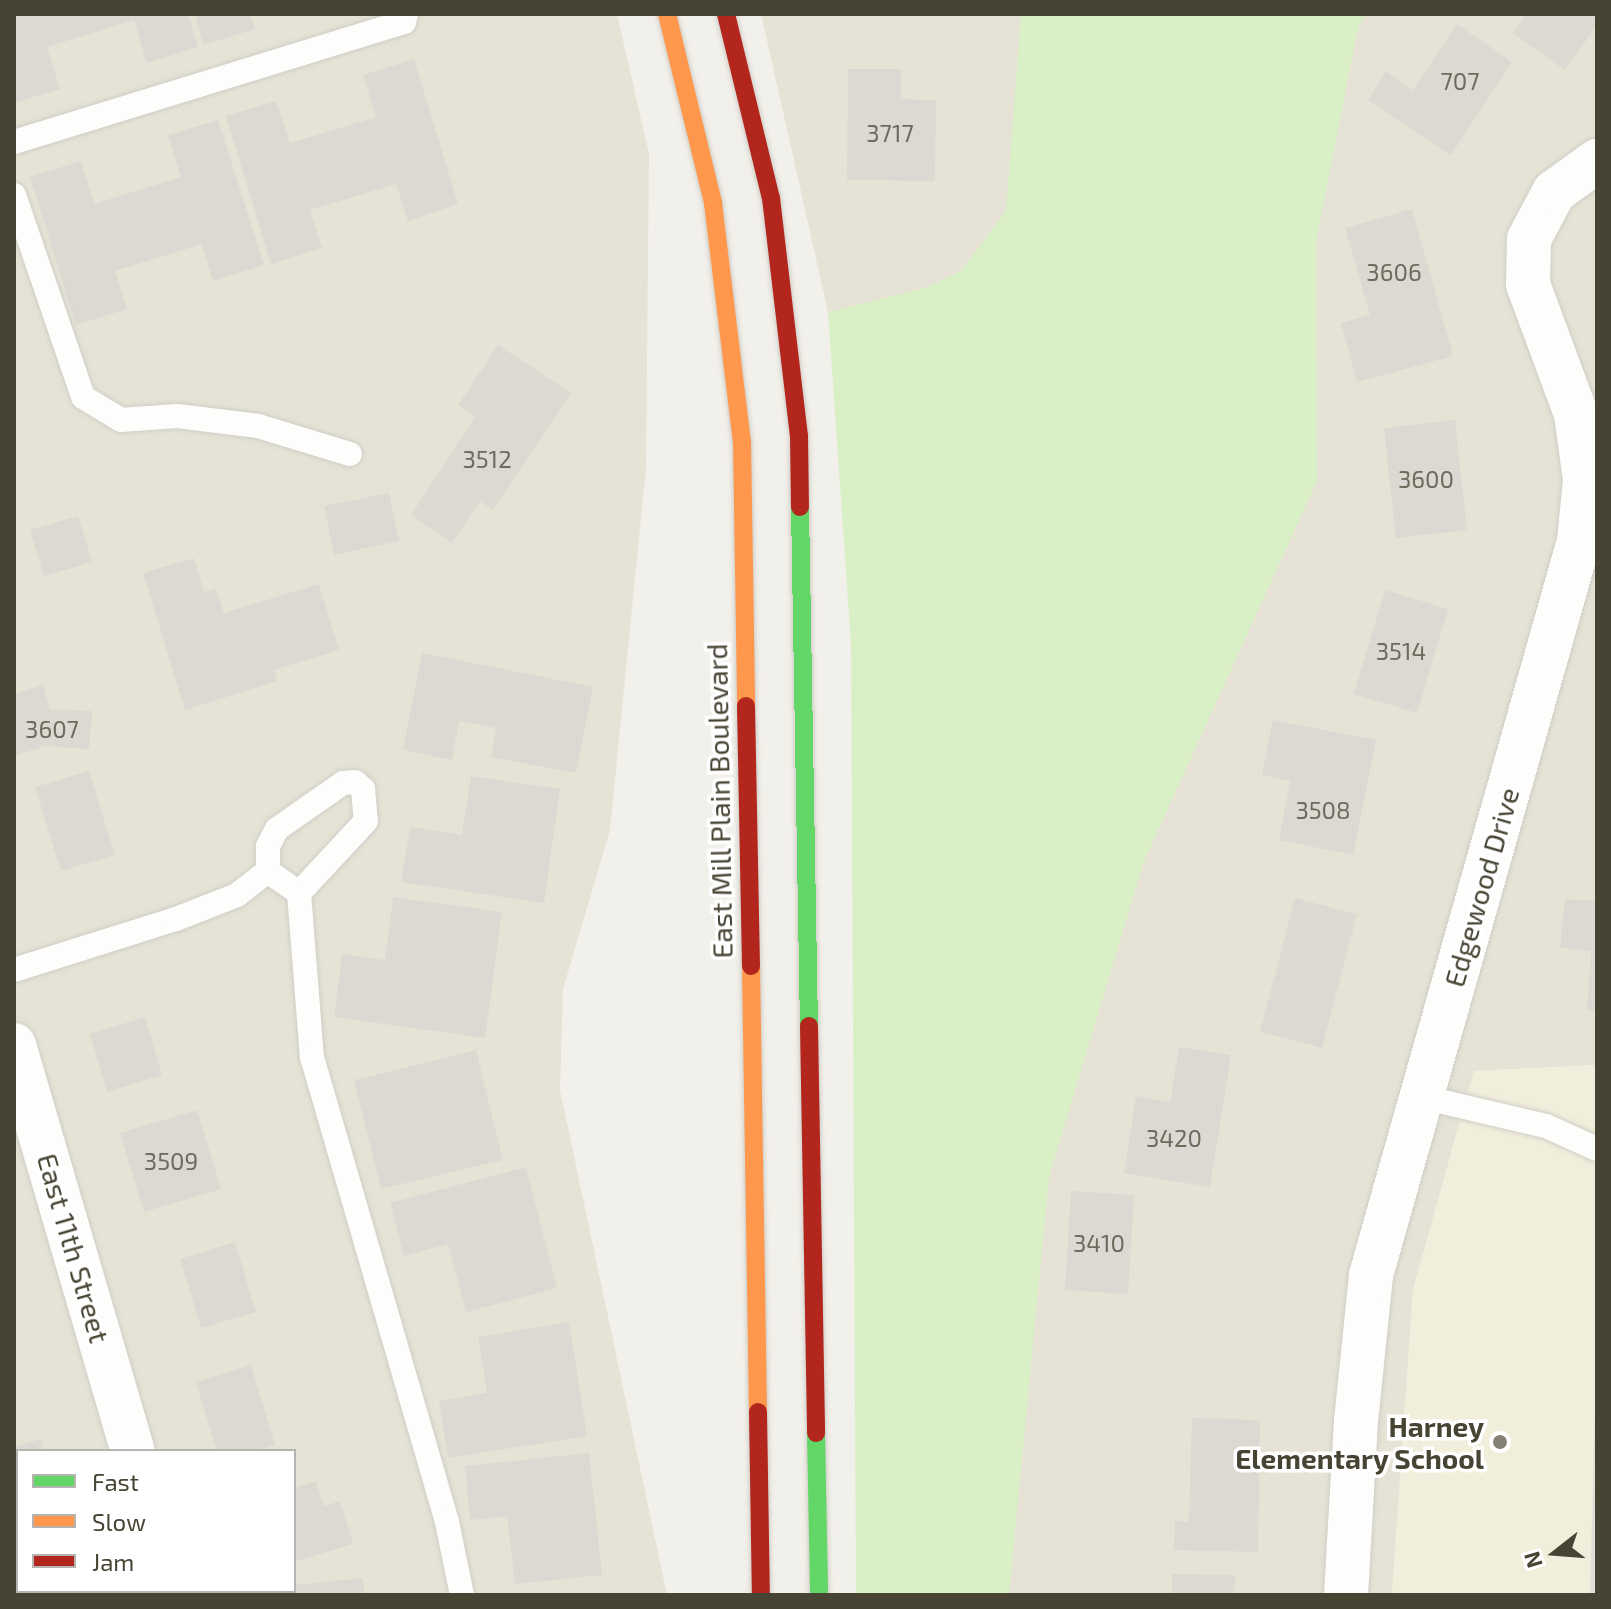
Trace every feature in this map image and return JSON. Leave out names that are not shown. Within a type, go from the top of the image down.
[{"type":"main road","name":"East Mill Plain Boulevard","points":[[667,14],[713,203],[742,441],[761,1595]]},
{"type":"main road","points":[[726,14],[771,198],[799,436],[819,1595]]},
{"type":"street","name":"Edgewood Drive","points":[[1346,1595],[1356,1421],[1371,1275],[1579,541],[1585,480],[1576,414],[1528,284],[1529,239],[1554,192],[1597,161]]},
{"type":"street","name":"East 11th Street","points":[[14,1045],[132,1449]]},
{"type":"lane","points":[[14,142],[404,22],[406,14]]},
{"type":"lane","points":[[14,195],[83,397],[121,420],[177,416],[258,426],[350,454]]},
{"type":"lane","points":[[268,871],[268,846],[277,829],[343,783],[355,782],[363,789],[366,821],[299,893],[316,1071],[447,1522],[462,1595]]},
{"type":"lane","points":[[268,871],[299,893]]},
{"type":"lane","points":[[14,970],[176,919],[237,895],[268,871]]},
{"type":"lane","points":[[1422,1097],[1546,1126],[1597,1149]]},
{"type":"shaded area","points":[[14,14],[617,14],[649,154],[646,468],[610,830],[563,989],[560,1090],[667,1595],[14,1595]]},
{"type":"shaded area","points":[[761,14],[1597,14],[1597,1065],[1474,1071],[1413,1290],[1392,1595],[966,1595],[1195,407],[828,312]]},
{"type":"shaded area","name":"Harney Elementary School","points":[[1597,1065],[1597,1595],[1392,1595],[1413,1290],[1474,1071]]},
{"type":"shaded area","points":[[1597,1330],[1597,1595],[1590,1595]]},
{"type":"green space","points":[[1021,14],[1367,14],[1358,27],[1316,242],[1317,481],[1144,861],[1049,1177],[1009,1595],[856,1595],[851,644],[828,312],[925,288],[961,271],[1006,211]]},
{"type":"building","points":[[14,14],[188,14],[198,47],[147,63],[134,20],[47,47],[60,89],[14,103]]},
{"type":"building","points":[[195,14],[250,14],[255,29],[204,45]]},
{"type":"building","points":[[1526,14],[1597,14],[1597,25],[1565,70],[1513,33]]},
{"type":"building","points":[[1457,24],[1512,62],[1451,155],[1368,100],[1386,71],[1413,90]]},
{"type":"building","points":[[414,59],[458,204],[408,221],[396,184],[310,210],[322,248],[271,264],[226,116],[276,101],[290,143],[376,117],[363,75]]},
{"type":"building","points":[[848,69],[901,69],[901,99],[936,100],[935,181],[847,180]]},
{"type":"building","points":[[218,120],[264,265],[213,281],[202,244],[115,271],[127,309],[76,325],[30,177],[81,161],[94,204],[181,177],[168,135]]},
{"type":"building","points":[[1412,209],[1453,356],[1357,382],[1341,323],[1370,315],[1345,228]]},
{"type":"building","points":[[498,345],[571,393],[493,510],[480,501],[452,543],[411,515],[475,417],[458,405]]},
{"type":"building","points":[[1455,420],[1467,530],[1396,538],[1384,428]]},
{"type":"building","points":[[389,493],[399,541],[334,555],[324,506]]},
{"type":"building","points":[[78,516],[92,562],[44,576],[30,530]]},
{"type":"building","points":[[194,558],[204,592],[216,588],[224,613],[319,584],[339,650],[274,670],[277,681],[185,710],[143,573]]},
{"type":"building","points":[[1385,590],[1448,609],[1417,713],[1354,694]]},
{"type":"building","points":[[422,653],[593,687],[576,773],[491,757],[496,728],[459,721],[452,760],[403,750]]},
{"type":"building","points":[[43,685],[50,709],[92,711],[89,749],[45,746],[14,756],[14,694]]},
{"type":"building","points":[[1273,720],[1376,740],[1353,855],[1279,840],[1290,781],[1262,775]]},
{"type":"building","points":[[89,771],[115,855],[61,871],[35,787]]},
{"type":"building","points":[[471,776],[560,789],[544,903],[401,882],[410,827],[462,835]]},
{"type":"building","points":[[393,897],[502,912],[485,1038],[334,1017],[342,954],[385,960]]},
{"type":"building","points":[[1295,898],[1357,914],[1322,1048],[1260,1032]]},
{"type":"building","points":[[1565,899],[1597,901],[1597,1011],[1587,1010],[1591,951],[1560,948]]},
{"type":"building","points":[[145,1017],[162,1075],[107,1092],[90,1034]]},
{"type":"building","points":[[1179,1047],[1231,1055],[1210,1187],[1124,1173],[1136,1096],[1170,1102]]},
{"type":"building","points":[[476,1050],[503,1160],[381,1189],[354,1080]]},
{"type":"building","points":[[197,1110],[221,1189],[144,1212],[120,1133]]},
{"type":"building","points":[[526,1167],[557,1288],[466,1312],[448,1244],[404,1256],[390,1203]]},
{"type":"building","points":[[1071,1191],[1134,1195],[1128,1294],[1065,1290]]},
{"type":"building","points":[[235,1242],[256,1312],[201,1328],[180,1259]]},
{"type":"building","points":[[569,1322],[587,1436],[448,1458],[439,1401],[487,1393],[478,1337]]},
{"type":"building","points":[[251,1365],[275,1445],[262,1449],[216,1449],[196,1382]]},
{"type":"building","points":[[1192,1418],[1260,1420],[1258,1552],[1174,1550],[1175,1521],[1189,1522]]},
{"type":"building","points":[[41,1439],[44,1449],[16,1449],[14,1531],[14,1447]]},
{"type":"building","points":[[589,1453],[602,1575],[515,1584],[507,1516],[470,1520],[465,1466]]},
{"type":"building","points":[[316,1481],[324,1506],[340,1501],[353,1544],[296,1561],[296,1487]]},
{"type":"building","points":[[1172,1574],[1235,1575],[1234,1595],[1172,1595]]},
{"type":"building","points":[[363,1578],[364,1595],[258,1593],[296,1593],[296,1585]]},
{"type":"traffic: fast","points":[[800,507],[809,1026]]},
{"type":"traffic: fast","points":[[816,1433],[819,1595]]},
{"type":"traffic: slow","points":[[667,14],[713,203],[742,441],[746,706]]},
{"type":"traffic: slow","points":[[751,966],[758,1412]]},
{"type":"traffic: jam","points":[[726,14],[771,198],[799,436],[800,507]]},
{"type":"traffic: jam","points":[[746,706],[751,966]]},
{"type":"traffic: jam","points":[[809,1026],[816,1433]]},
{"type":"traffic: jam","points":[[758,1412],[761,1595]]},
{"type":"place","name":"Harney Elementary School","points":[[1500,1442]]}]
